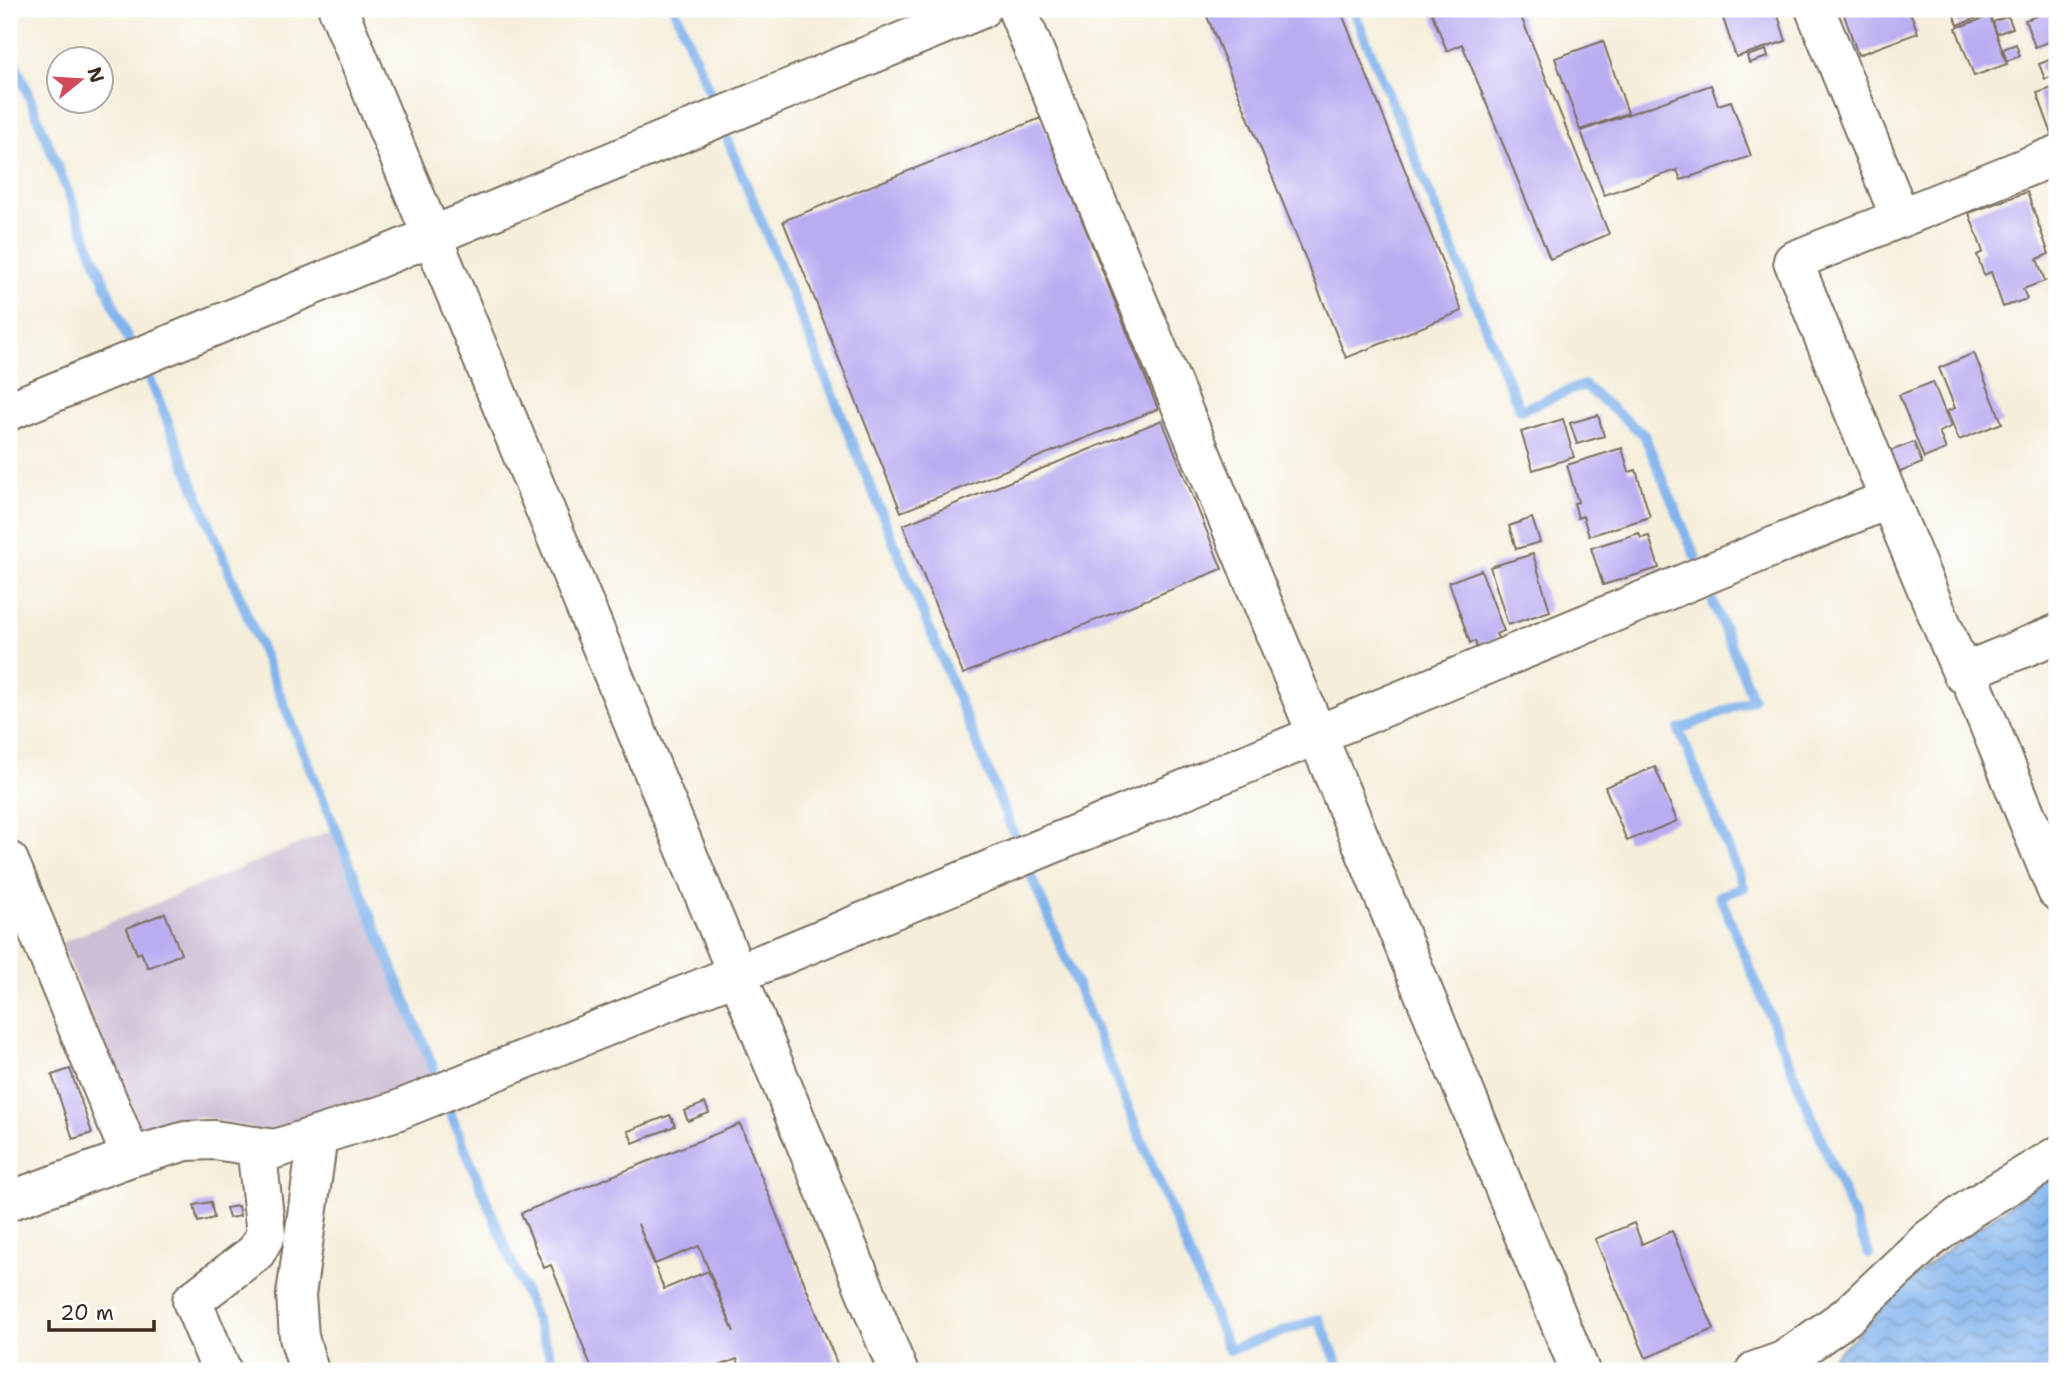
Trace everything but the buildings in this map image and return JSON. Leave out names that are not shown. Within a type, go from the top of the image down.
[{"type":"street","points":[[338,9],[898,1371]]},
{"type":"street","points":[[9,411],[981,9]]},
{"type":"street","points":[[1017,9],[1580,1371]]},
{"type":"street","points":[[1815,9],[1900,218]]},
{"type":"street","points":[[2057,155],[1794,261],[1962,673],[2057,634]]},
{"type":"street","points":[[9,1202],[131,1157],[186,1141],[214,1140],[275,1149],[396,1111],[737,974],[1889,499]]},
{"type":"street","points":[[1967,671],[2057,891]]},
{"type":"street","points":[[9,861],[131,1157]]},
{"type":"street","points":[[309,1371],[299,1337],[296,1295],[318,1136]]},
{"type":"street","points":[[222,1371],[192,1301],[256,1252],[266,1234],[256,1146]]},
{"type":"street","points":[[1755,1371],[1783,1361],[1846,1317],[1928,1240],[1971,1208],[2057,1156]]},
{"type":"shaded area","points":[[330,831],[436,1084],[273,1133],[200,1116],[140,1131],[61,943]]},
{"type":"water","points":[[2057,1173],[2057,1371],[1809,1371],[1850,1342],[1909,1282],[1944,1252]]},
{"type":"waterway","points":[[675,9],[712,98]]},
{"type":"waterway","points":[[1353,9],[1520,410],[1584,385],[1644,435],[1696,558]]},
{"type":"waterway","points":[[9,47],[128,340]]},
{"type":"waterway","points":[[728,140],[1016,839]]},
{"type":"waterway","points":[[150,379],[434,1069]]},
{"type":"waterway","points":[[1713,602],[1753,699],[1679,730],[1744,887],[1720,896],[1869,1254]]},
{"type":"waterway","points":[[1031,875],[1229,1350],[1319,1319],[1341,1371]]},
{"type":"waterway","points":[[450,1112],[557,1371]]}]
